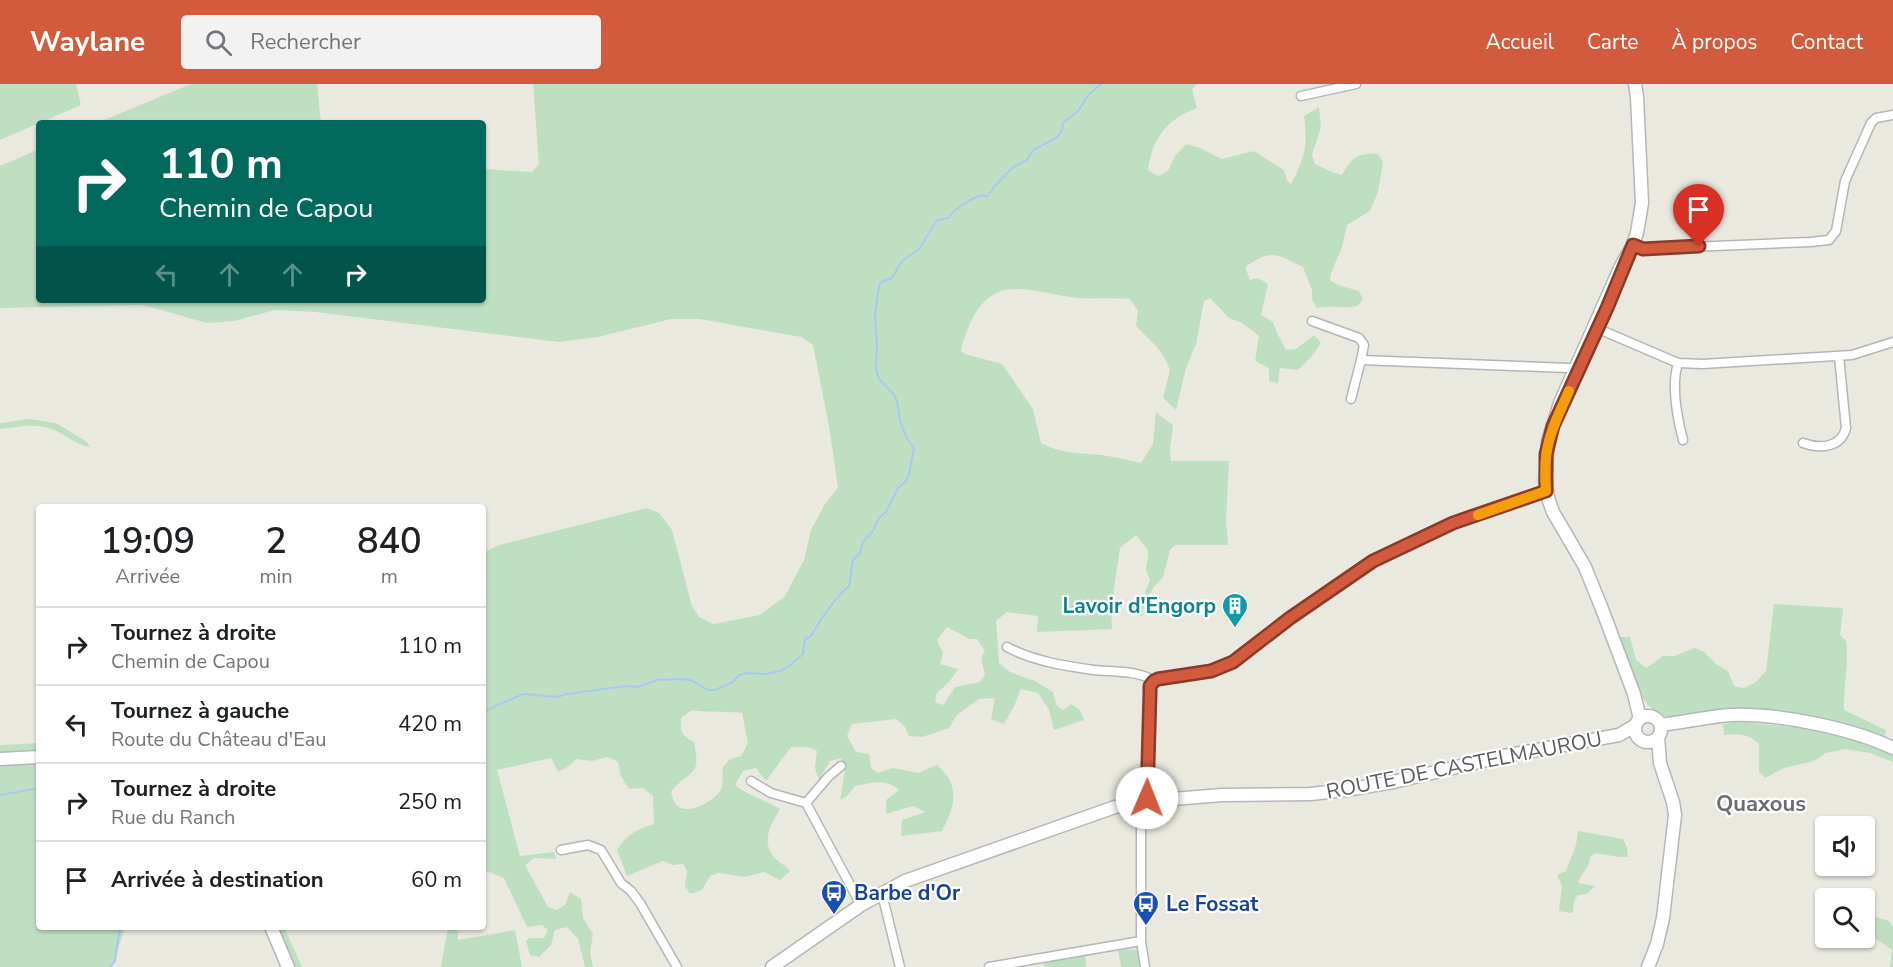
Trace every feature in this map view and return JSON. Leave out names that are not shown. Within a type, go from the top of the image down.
[{"type":"street","points":[[1301,96],[1356,84]]},
{"type":"street","points":[[1636,84],[1642,203],[1637,233],[1560,403],[1546,454],[1546,491],[1559,524],[1585,567],[1673,802],[1675,815],[1663,918],[1657,944],[1648,967]]},
{"type":"street","points":[[1633,245],[1643,249],[1829,240],[1836,231],[1845,181],[1871,123],[1876,118],[1893,116]]},
{"type":"street","points":[[1312,321],[1359,338],[1364,345],[1351,399]]},
{"type":"street","points":[[1596,327],[1678,363],[1703,364],[1852,355],[1893,342]]},
{"type":"street","points":[[1803,443],[1816,448],[1826,447],[1839,441],[1844,435],[1846,428],[1839,356]]},
{"type":"street","points":[[1361,360],[1576,370]]},
{"type":"street","points":[[1678,363],[1675,374],[1678,422],[1683,440]]},
{"type":"street","points":[[1144,967],[1142,942],[1144,802],[1150,686],[1154,681],[1221,668],[1373,561],[1453,523],[1546,491]]},
{"type":"street","points":[[1008,647],[1020,654],[1054,663],[1141,675],[1154,681]]},
{"type":"street","points":[[1647,729],[1731,715],[1755,716],[1834,728],[1873,739],[1893,748]]},
{"type":"street","name":"ROUTE DE CASTELMAUROU","points":[[772,967],[880,894],[915,878],[1115,807],[1221,795],[1311,794],[1346,790],[1393,782],[1504,756],[1647,729]]},
{"type":"street","points":[[0,759],[36,758]]},
{"type":"street","points":[[806,803],[841,766]]},
{"type":"street","points":[[751,781],[771,792],[806,803],[861,905]]},
{"type":"street","points":[[561,850],[588,845],[601,850],[621,883],[640,903],[677,967]]},
{"type":"street","points":[[880,894],[900,967]]},
{"type":"street","points":[[272,930],[288,967]]},
{"type":"street","points":[[989,967],[1142,942]]},
{"type":"green space","points":[[0,84],[76,84],[81,105],[46,120],[36,120],[36,124],[0,140]]},
{"type":"green space","points":[[191,84],[317,84],[321,120],[104,120]]},
{"type":"green space","points":[[533,84],[1197,84],[1192,89],[1197,108],[1169,124],[1153,148],[1148,170],[1158,176],[1168,171],[1175,156],[1186,144],[1222,159],[1254,151],[1284,170],[1291,184],[1304,151],[1306,135],[1304,116],[1319,107],[1321,127],[1312,155],[1315,164],[1342,175],[1352,160],[1360,155],[1378,154],[1383,162],[1378,192],[1370,211],[1347,225],[1342,247],[1331,273],[1330,280],[1338,285],[1359,291],[1363,299],[1358,306],[1317,308],[1312,300],[1312,290],[1303,267],[1279,256],[1261,257],[1245,267],[1250,280],[1258,278],[1268,284],[1261,315],[1273,322],[1286,350],[1296,349],[1314,335],[1321,343],[1298,370],[1280,368],[1278,383],[1269,381],[1269,368],[1255,361],[1259,336],[1242,323],[1229,318],[1210,298],[1204,301],[1196,344],[1186,368],[1176,410],[1163,398],[1170,370],[1156,346],[1136,326],[1138,311],[1130,299],[1078,298],[1013,289],[996,293],[988,298],[975,314],[966,332],[961,351],[1002,364],[1033,409],[1041,443],[1063,451],[1102,455],[1141,463],[1153,444],[1156,412],[1173,425],[1171,461],[1229,461],[1226,520],[1228,545],[1175,545],[1170,550],[1163,577],[1153,588],[1144,605],[1142,617],[1140,616],[1144,595],[1150,580],[1146,569],[1148,550],[1136,535],[1120,548],[1111,609],[1112,629],[1037,632],[1038,616],[1007,612],[996,621],[999,663],[1010,672],[1035,681],[1053,692],[1057,706],[1063,710],[1071,704],[1080,710],[1084,720],[1054,730],[1049,710],[1038,693],[1021,689],[1004,724],[991,719],[995,698],[979,699],[957,715],[949,728],[922,737],[909,736],[905,727],[896,719],[852,724],[847,736],[856,752],[869,754],[871,768],[878,773],[893,768],[918,773],[937,765],[945,773],[953,788],[953,796],[950,813],[942,831],[901,836],[902,820],[926,812],[913,806],[886,814],[886,800],[899,790],[884,783],[855,786],[847,796],[840,800],[845,770],[841,758],[830,761],[819,780],[815,768],[817,751],[808,747],[791,747],[766,781],[756,768],[743,771],[735,785],[780,809],[768,833],[768,846],[775,858],[790,871],[780,880],[764,872],[745,877],[718,873],[710,876],[702,890],[690,894],[685,886],[687,871],[683,864],[672,865],[663,861],[627,876],[617,850],[632,833],[654,824],[653,796],[643,788],[629,789],[621,776],[618,762],[608,757],[592,761],[576,759],[558,772],[551,758],[497,770],[520,856],[554,852],[556,859],[534,858],[525,865],[548,907],[557,910],[565,905],[570,892],[581,899],[583,918],[593,934],[590,952],[593,967],[585,967],[578,939],[567,927],[555,930],[551,945],[539,957],[530,955],[526,941],[529,938],[544,938],[548,930],[542,925],[527,927],[504,878],[486,871],[486,552],[499,545],[647,508],[659,513],[672,530],[692,606],[699,617],[714,624],[760,615],[785,596],[804,560],[811,530],[825,504],[838,488],[829,426],[813,345],[801,337],[700,319],[671,319],[598,337],[559,342],[315,312],[275,310],[234,321],[207,323],[143,305],[0,308],[0,166],[36,150],[36,303],[486,303],[486,169],[532,172],[539,164]],"holes":[[[947,627],[970,639],[977,639],[985,651],[981,658],[985,675],[980,682],[955,687],[943,705],[935,702],[937,693],[958,669],[940,664],[943,653],[937,640]],[[692,710],[742,713],[748,743],[741,756],[730,759],[723,767],[722,787],[716,796],[698,807],[681,808],[674,802],[671,792],[693,772],[696,762],[694,742],[682,732],[681,718]]]},
{"type":"green space","points":[[29,419],[56,423],[87,442],[90,447],[46,427],[26,426],[0,429],[0,423]]},
{"type":"green space","points":[[1774,604],[1843,608],[1840,635],[1846,641],[1847,650],[1844,710],[1886,730],[1884,739],[1788,718],[1730,709],[1713,710],[1688,717],[1671,717],[1662,715],[1646,702],[1628,669],[1617,637],[1630,637],[1636,660],[1646,668],[1663,656],[1674,656],[1695,648],[1704,652],[1717,665],[1728,671],[1734,686],[1744,688],[1756,682],[1766,671]]},
{"type":"green space","points":[[1738,722],[1814,729],[1869,741],[1893,753],[1893,762],[1870,753],[1845,749],[1826,753],[1814,761],[1784,768],[1765,778],[1759,772],[1759,744],[1743,735],[1724,735],[1723,724]]},
{"type":"green space","points":[[36,743],[36,757],[0,758],[0,745]]},
{"type":"green space","points":[[36,762],[36,930],[124,930],[112,967],[0,967],[0,765]]},
{"type":"green space","points":[[1578,831],[1623,839],[1628,857],[1596,853],[1590,857],[1578,883],[1595,886],[1587,894],[1578,895],[1571,913],[1559,911],[1562,887],[1557,875],[1566,871],[1576,845]]},
{"type":"green space","points":[[1875,917],[1889,921],[1893,927],[1893,967],[1890,967],[1892,950],[1875,938]]},
{"type":"green space","points":[[275,930],[285,930],[302,967],[291,967]]},
{"type":"green space","points":[[447,930],[458,930],[458,940],[515,930],[522,967],[441,967]]},
{"type":"green space","points":[[1118,949],[1139,950],[1140,967],[1121,967]]},
{"type":"green space","points":[[1085,955],[1086,967],[1044,967],[1044,962]]},
{"type":"waterway","points":[[486,711],[524,694],[557,697],[626,686],[638,687],[657,680],[684,679],[693,681],[708,690],[715,690],[733,682],[739,675],[780,671],[803,654],[805,639],[811,636],[823,616],[849,586],[853,560],[860,553],[863,542],[873,531],[879,518],[886,512],[898,488],[909,475],[914,448],[907,439],[900,421],[897,401],[879,379],[876,369],[875,317],[881,282],[892,278],[902,261],[919,249],[937,220],[948,218],[972,199],[982,195],[987,197],[1013,167],[1027,160],[1033,150],[1056,138],[1062,131],[1063,123],[1078,111],[1089,94],[1101,84]]},
{"type":"waterway","points":[[0,795],[36,789]]},
{"type":"waterway","points":[[110,967],[115,961],[120,930]]},
{"type":"slow traffic","points":[[1478,515],[1546,491],[1545,468],[1548,441],[1569,391]]},
{"type":"place","name":"Lavoir d'Engorp","points":[[1235,629]]},
{"type":"place","name":"Barbe d'Or","points":[[834,916]]},
{"type":"place","name":"Le Fossat","points":[[1146,927]]},
{"type":"district","name":"Quaxous","points":[[1761,804]]},
{"type":"route","points":[[1147,798],[1150,686],[1154,681],[1221,668],[1233,662],[1290,618],[1373,561],[1453,523],[1546,491],[1546,454],[1553,426],[1633,245],[1643,249],[1699,246]]}]
